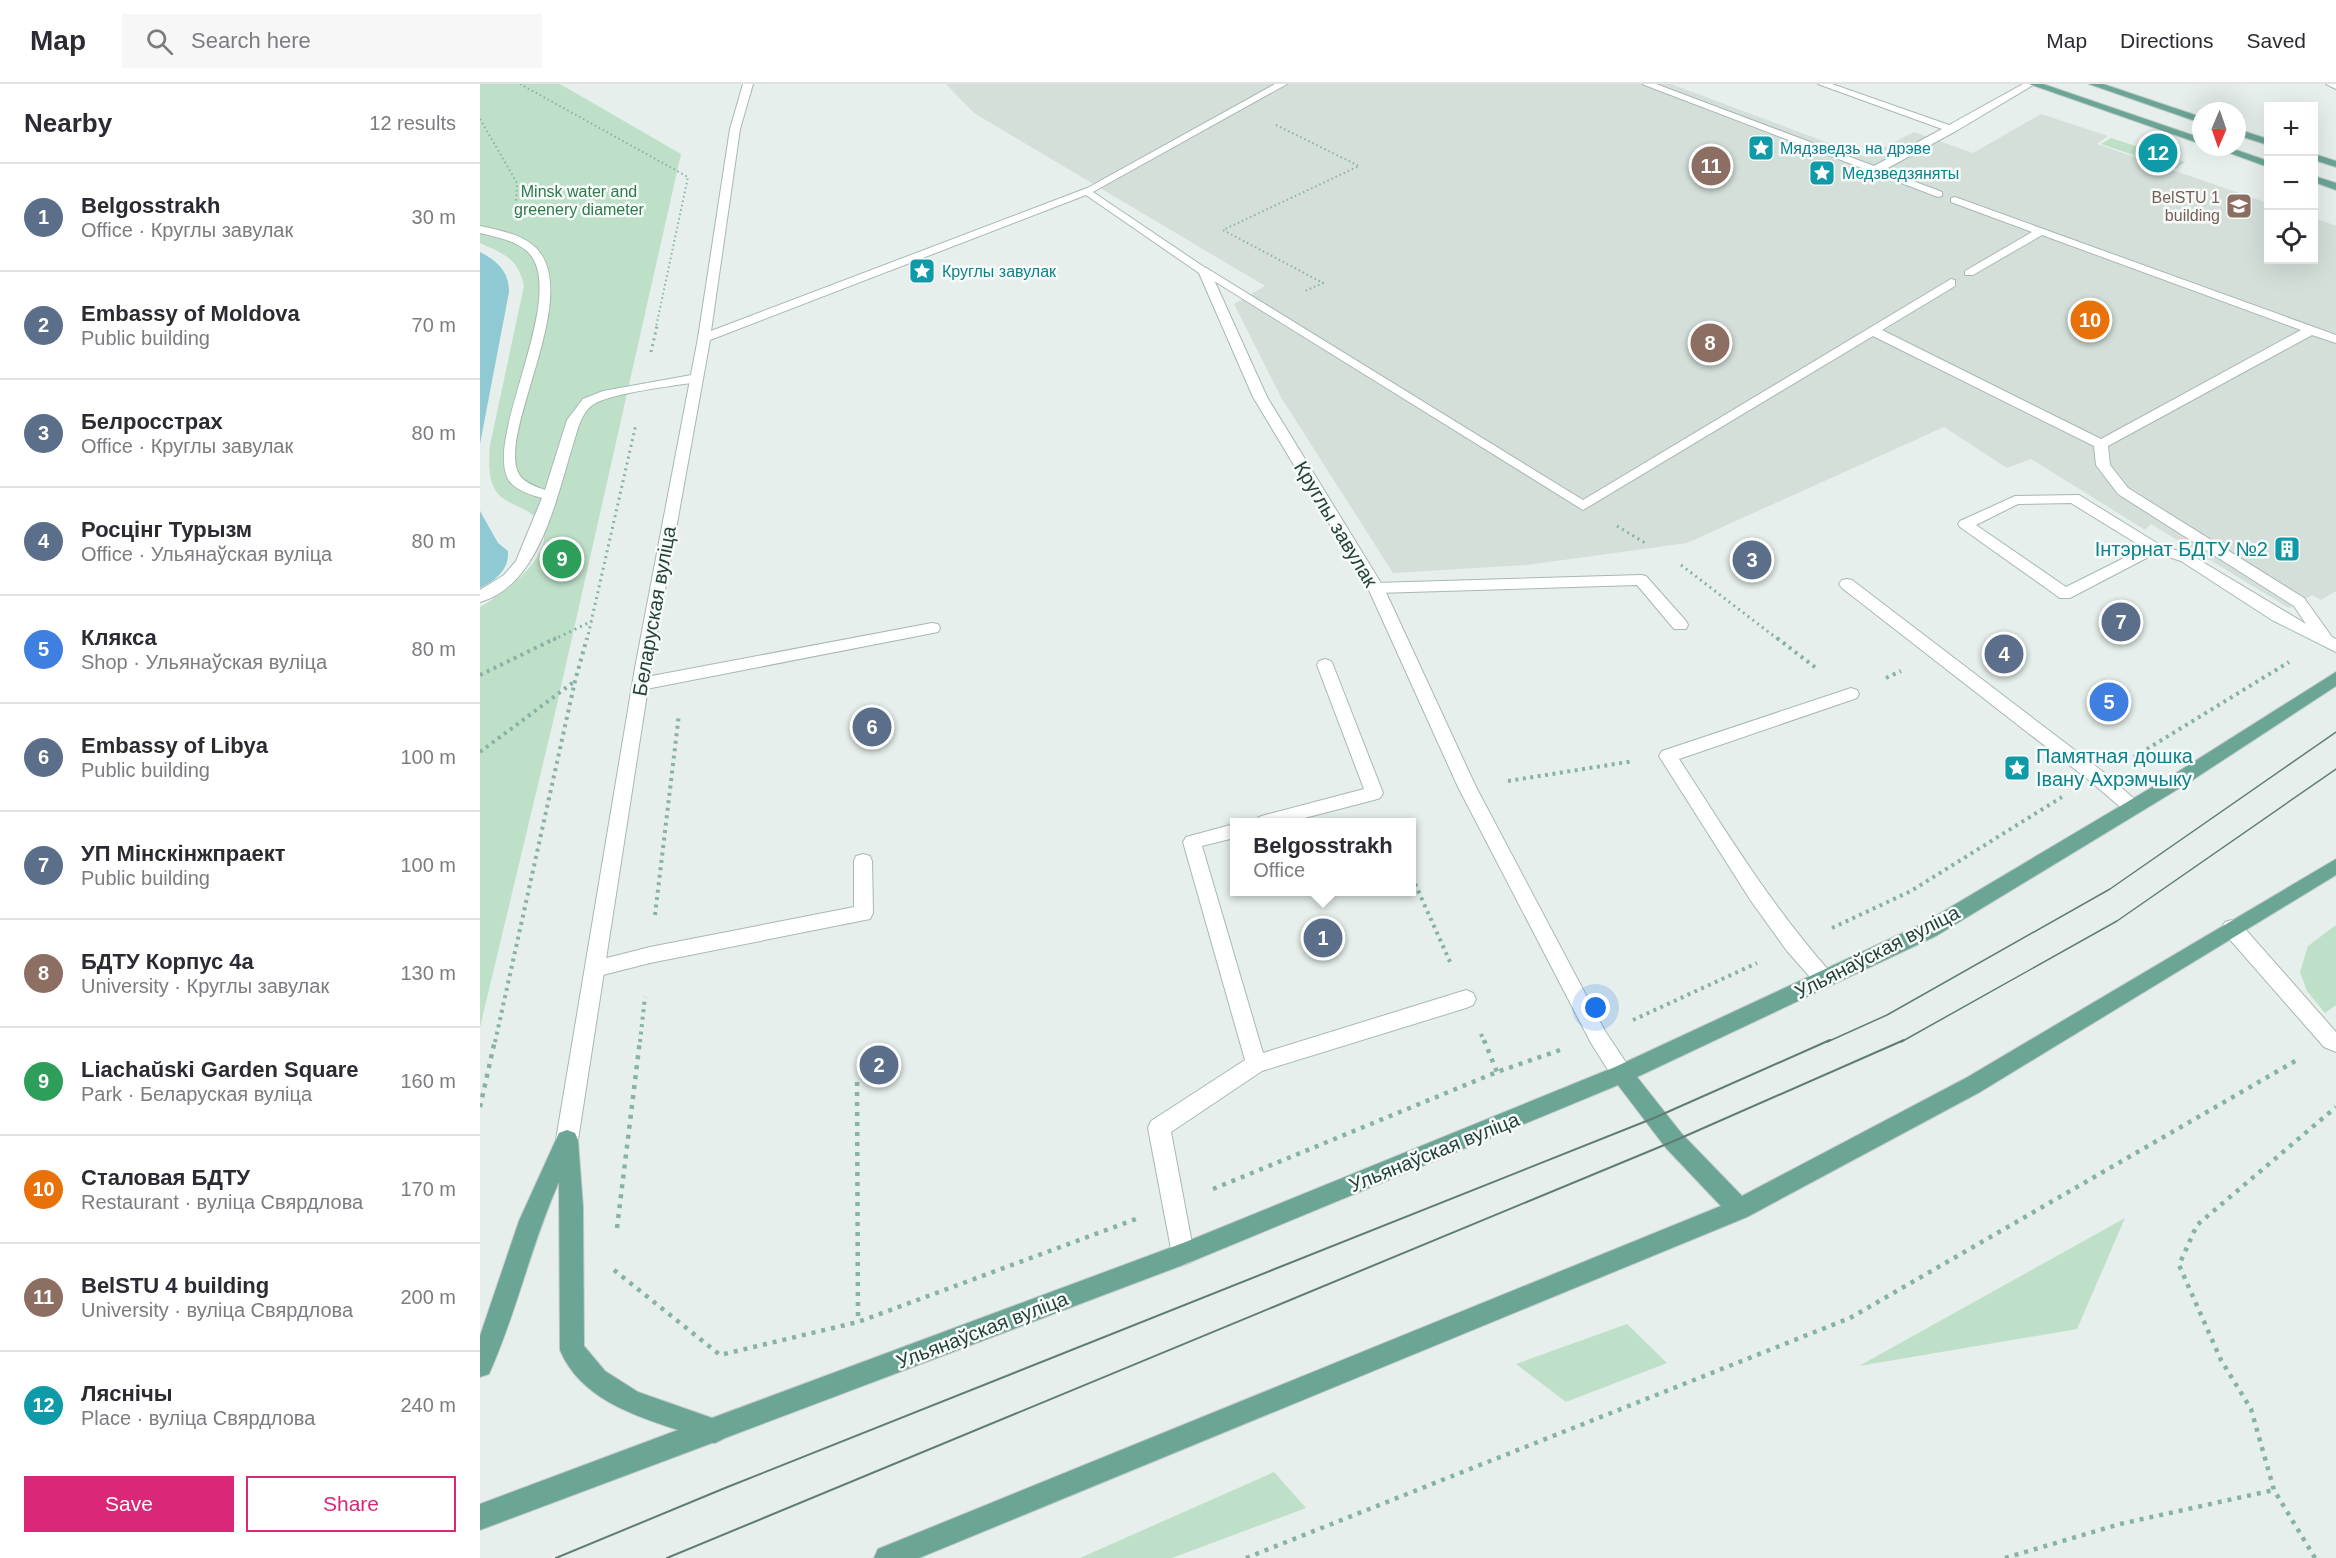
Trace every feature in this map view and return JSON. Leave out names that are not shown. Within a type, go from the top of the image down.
[{"type":"main road","points":[[2032,84],[2192,138]]},
{"type":"main road","points":[[2094,84],[2192,117]]},
{"type":"main road","points":[[2246,135],[2264,141]]},
{"type":"main road","points":[[2244,156],[2264,163]]},
{"type":"main road","points":[[2318,159],[2336,164]]},
{"type":"main road","points":[[2318,181],[2336,187]]},
{"type":"main road","name":"Ульянаўская вуліца","points":[[480,1517],[1183,1254],[1622,1074],[1929,930],[2182,778],[2336,678]]},
{"type":"main road","points":[[887,1558],[1739,1209],[1973,1085],[2336,866]]},
{"type":"main road","points":[[1622,1074],[1674,1141],[1739,1209]]},
{"type":"main road","points":[[480,1365],[488,1348],[530,1221],[567,1140]]},
{"type":"main road","points":[[567,1140],[572,1207],[572,1350],[596,1380],[632,1402],[715,1431]]},
{"type":"street","name":"Беларуская вуліца","points":[[567,1140],[641,684],[704,338],[735,129],[748,84]]},
{"type":"street","points":[[704,338],[1087,191],[1282,84]]},
{"type":"street","points":[[1647,84],[1938,194]]},
{"type":"street","points":[[1823,84],[1952,129]]},
{"type":"street","points":[[1875,170],[2032,84]]},
{"type":"street","points":[[2331,84],[2336,86]]},
{"type":"street","points":[[1087,191],[1265,310],[1583,506],[1951,283]]},
{"type":"street","points":[[1955,200],[2336,339]]},
{"type":"street","points":[[480,229],[515,239],[531,249],[540,261],[545,274],[542,318],[515,418],[508,454],[510,469],[515,479],[528,489],[550,496]]},
{"type":"street","points":[[1969,273],[2041,231]]},
{"type":"street","name":"Круглы завулак","points":[[1204,271],[1260,397],[1376,588],[1467,787],[1598,1037],[1622,1074]]},
{"type":"street","points":[[2101,444],[2310,330]]},
{"type":"street","points":[[1873,331],[2101,444]]},
{"type":"street","points":[[480,597],[509,579],[523,563],[550,496],[566,443],[579,412],[588,402],[603,394],[697,378]]},
{"type":"street","points":[[2101,444],[2103,465],[2123,491],[2300,602],[2330,643]]},
{"type":"street","points":[[2155,548],[2065,594],[1965,524],[2014,500],[2073,498],[2155,548],[2186,558],[2278,616],[2330,643]]},
{"type":"street","points":[[1376,588],[1641,580],[1680,625]]},
{"type":"street","points":[[1847,584],[2096,776],[2132,807]]},
{"type":"street","points":[[641,684],[932,628]]},
{"type":"street","points":[[1280,818],[1374,793],[1325,665]]},
{"type":"street","points":[[1824,979],[1794,945],[1758,896],[1668,756],[1851,694]]},
{"type":"street","points":[[1230,832],[1192,842],[1256,1064]]},
{"type":"street","points":[[595,969],[650,955],[863,913],[862,861]]},
{"type":"street","points":[[2232,928],[2333,1042]]},
{"type":"street","points":[[1183,1254],[1158,1128],[1256,1064],[1466,999]]},
{"type":"path","points":[[480,1107],[575,681],[592,621],[688,177],[520,84]]},
{"type":"path","points":[[1240,107],[1359,166],[1223,230],[1323,283],[1265,310]]},
{"type":"path","points":[[480,119],[517,183],[515,239]]},
{"type":"path","points":[[1583,506],[1651,546]]},
{"type":"path","points":[[1680,565],[1851,694],[1938,655]]},
{"type":"path","points":[[480,675],[592,621]]},
{"type":"path","points":[[612,1268],[720,1355],[858,1322],[1172,1206],[1497,1072],[1598,1037],[1911,891],[2096,776],[2143,752],[2330,643]]},
{"type":"path","points":[[616,1233],[684,675]]},
{"type":"path","points":[[480,752],[575,681]]},
{"type":"path","points":[[1467,787],[1668,756]]},
{"type":"path","points":[[1416,886],[1497,1072]]},
{"type":"path","points":[[1246,1558],[1850,1318],[2333,1042]]},
{"type":"path","points":[[857,1082],[858,1322]]},
{"type":"path","points":[[2315,1558],[2274,1490],[2251,1408],[2221,1360],[2179,1265],[2197,1225],[2336,1107]]},
{"type":"path","points":[[2005,1558],[2120,1524],[2274,1490]]},
{"type":"shaded area","points":[[946,84],[1671,84],[1866,157],[1914,132],[1973,153],[2041,114],[2108,136],[2097,144],[2264,202],[2264,264],[2318,264],[2318,219],[2336,226],[2336,591],[2321,600],[2312,595],[2289,608],[2151,524],[2145,530],[2031,459],[2007,468],[1944,427],[1687,543],[1527,565],[1393,573],[1282,399],[1234,304],[1265,286],[974,113]]},
{"type":"green space","name":"Minsk water and greenery diameter","points":[[480,84],[560,84],[681,154],[553,722],[480,1027],[480,607],[503,591],[529,568],[544,542],[543,529],[534,516],[498,494],[490,477],[490,445],[524,286],[518,269],[509,258],[480,243]]},
{"type":"green space","points":[[2111,138],[2185,162],[2175,169],[2101,144]]},
{"type":"green space","points":[[2336,925],[2336,1005],[2325,1013],[2307,991],[2300,972],[2308,946]]},
{"type":"green space","points":[[2125,1218],[2077,1329],[1859,1366]]},
{"type":"green space","points":[[1627,1324],[1667,1363],[1566,1402],[1516,1364]]},
{"type":"green space","points":[[1274,1472],[1306,1508],[1172,1558],[1080,1558]]},
{"type":"water","points":[[480,252],[492,259],[504,272],[509,292],[480,444]]},
{"type":"water","points":[[480,511],[498,543],[508,551],[508,558],[500,574],[480,588]]},
{"type":"tram line","points":[[1827,1042],[1887,1015],[2110,889],[2336,732]]},
{"type":"tram line","points":[[1901,1042],[2117,921],[2336,769]]},
{"type":"tram line","points":[[556,1558],[725,1488],[1654,1118],[1830,1040]]},
{"type":"tram line","points":[[667,1558],[1674,1141],[1904,1040]]},
{"type":"place","name":"Мядзведзь на дрэве","points":[[1761,148]]},
{"type":"place","name":"Ляснічы","points":[[2158,153]]},
{"type":"place","name":"BelSTU 4 building","points":[[1711,166]]},
{"type":"place","name":"Медзведзяняты","points":[[1822,173]]},
{"type":"place","name":"BelSTU 1 building","points":[[2239,206]]},
{"type":"place","name":"Круглы завулак","points":[[922,271]]},
{"type":"place","name":"Сталовая БДТУ","points":[[2090,320]]},
{"type":"place","name":"БДТУ Корпус 4а","points":[[1710,343]]},
{"type":"place","name":"Інтэрнат БДТУ №2","points":[[2287,549]]},
{"type":"place","name":"Liachaŭski Garden Square","points":[[562,559]]},
{"type":"place","name":"Белросстрах","points":[[1752,560]]},
{"type":"place","name":"УП Мінскінжпраект","points":[[2121,622]]},
{"type":"place","name":"Росцінг Турызм","points":[[2004,654]]},
{"type":"place","name":"Клякса","points":[[2109,702]]},
{"type":"place","name":"Embassy of Libya","points":[[872,727]]},
{"type":"place","name":"Памятная дошка Івану Ахрэмчыку","points":[[2017,768]]},
{"type":"place","name":"Belgosstrakh","points":[[1323,938]]},
{"type":"place","name":"Embassy of Moldova","points":[[879,1065]]}]
